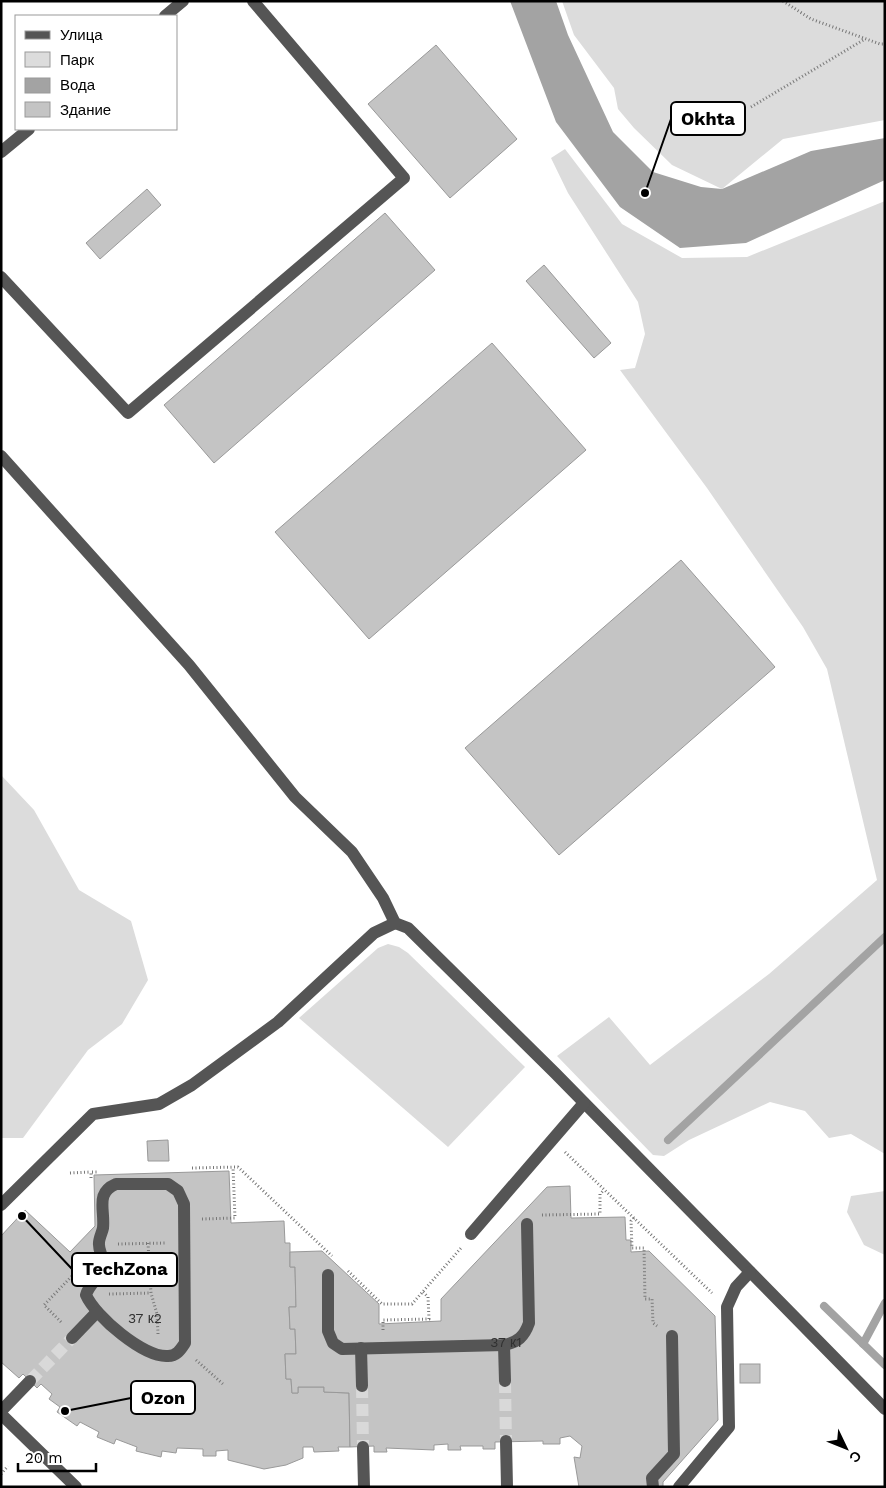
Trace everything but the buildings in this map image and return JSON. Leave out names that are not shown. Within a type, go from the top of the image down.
[{"type":"street","points":[[166,15],[183,1]]},
{"type":"street","points":[[1,277],[128,413],[404,178],[253,1]]},
{"type":"street","points":[[1,152],[28,130]]},
{"type":"street","points":[[1,456],[189,664],[295,797],[352,852],[383,898],[394,923],[408,928],[584,1103],[885,1409]]},
{"type":"street","points":[[1,1205],[93,1114],[159,1104],[192,1085],[278,1022],[374,934],[394,923]]},
{"type":"street","points":[[471,1234],[584,1103]]},
{"type":"street","points":[[116,1184],[168,1184],[178,1191],[184,1204],[184,1220],[186,1343],[176,1354],[167,1357],[126,1340],[97,1312],[86,1295],[88,1287],[102,1270],[104,1259],[99,1244],[103,1227],[102,1197],[108,1188],[116,1184]]},
{"type":"street","points":[[328,1276],[328,1331],[333,1343],[342,1349],[504,1346],[516,1342],[525,1334],[529,1323],[527,1224]]},
{"type":"street","points":[[679,1487],[729,1427],[727,1307],[736,1287],[750,1272]]},
{"type":"street","points":[[72,1338],[97,1312]]},
{"type":"street","points":[[652,1487],[652,1478],[674,1454],[672,1336]]},
{"type":"street","points":[[504,1346],[505,1382]]},
{"type":"street","points":[[361,1348],[362,1386]]},
{"type":"street","points":[[30,1382],[1,1412],[76,1487]]},
{"type":"street","points":[[506,1441],[507,1487]]},
{"type":"street","points":[[363,1447],[364,1487]]},
{"type":"path","points":[[783,1],[811,19],[865,39],[885,44]]},
{"type":"path","points":[[750,107],[865,39]]},
{"type":"path","points":[[552,1140],[727,1307]]},
{"type":"path","points":[[99,1244],[169,1243],[168,1220],[235,1218],[233,1167]]},
{"type":"path","points":[[192,1168],[238,1167],[336,1260]]},
{"type":"path","points":[[70,1173],[91,1172]]},
{"type":"path","points":[[527,1224],[538,1215],[600,1214],[600,1194],[604,1190]]},
{"type":"path","points":[[634,1218],[631,1221],[632,1248],[644,1248],[645,1298],[652,1299],[653,1323],[672,1336]]},
{"type":"path","points":[[342,1266],[382,1304],[412,1304],[451,1262],[471,1234]]},
{"type":"path","points":[[148,1243],[151,1293],[157,1314],[158,1354]]},
{"type":"path","points":[[383,1324],[383,1320],[429,1319],[428,1296],[423,1292]]},
{"type":"path","points":[[86,1295],[151,1293]]},
{"type":"path","points":[[182,1348],[224,1385]]},
{"type":"path","points":[[1,1474],[8,1466]]},
{"type":"green space","points":[[562,1],[885,1],[885,120],[783,139],[722,189],[672,165],[634,128],[618,109],[614,88],[574,35]]},
{"type":"green space","points":[[565,149],[622,224],[682,258],[747,257],[885,201],[885,1154],[851,1134],[829,1138],[805,1111],[770,1102],[689,1140],[664,1156],[653,1155],[557,1056],[609,1017],[650,1065],[769,974],[877,880],[827,669],[803,627],[707,488],[620,370],[635,368],[645,334],[638,302],[568,193],[551,158]]},
{"type":"green space","points":[[1,775],[34,810],[79,890],[131,921],[148,980],[122,1024],[88,1050],[23,1138],[1,1138]]},
{"type":"green space","points":[[388,944],[399,947],[408,953],[525,1067],[448,1147],[299,1018],[378,948]]},
{"type":"green space","points":[[885,1191],[885,1255],[864,1245],[847,1212],[851,1196]]},
{"type":"water","points":[[510,1],[556,1],[568,35],[613,132],[653,172],[701,187],[722,189],[811,151],[885,138],[885,180],[746,243],[680,248],[620,207],[556,122]]},
{"type":"waterway","points":[[668,1140],[885,937]]},
{"type":"waterway","points":[[863,1344],[885,1303]]},
{"type":"waterway","points":[[824,1306],[885,1365]]},
{"type":"tunnel","points":[[30,1381],[72,1338]]},
{"type":"tunnel","points":[[505,1381],[506,1441]]},
{"type":"tunnel","points":[[362,1386],[363,1447]]},
{"type":"place","name":"Okhta","points":[[645,193]]},
{"type":"place","name":"TechZona","points":[[22,1216]]},
{"type":"place","name":"Ozon","points":[[65,1411]]}]
